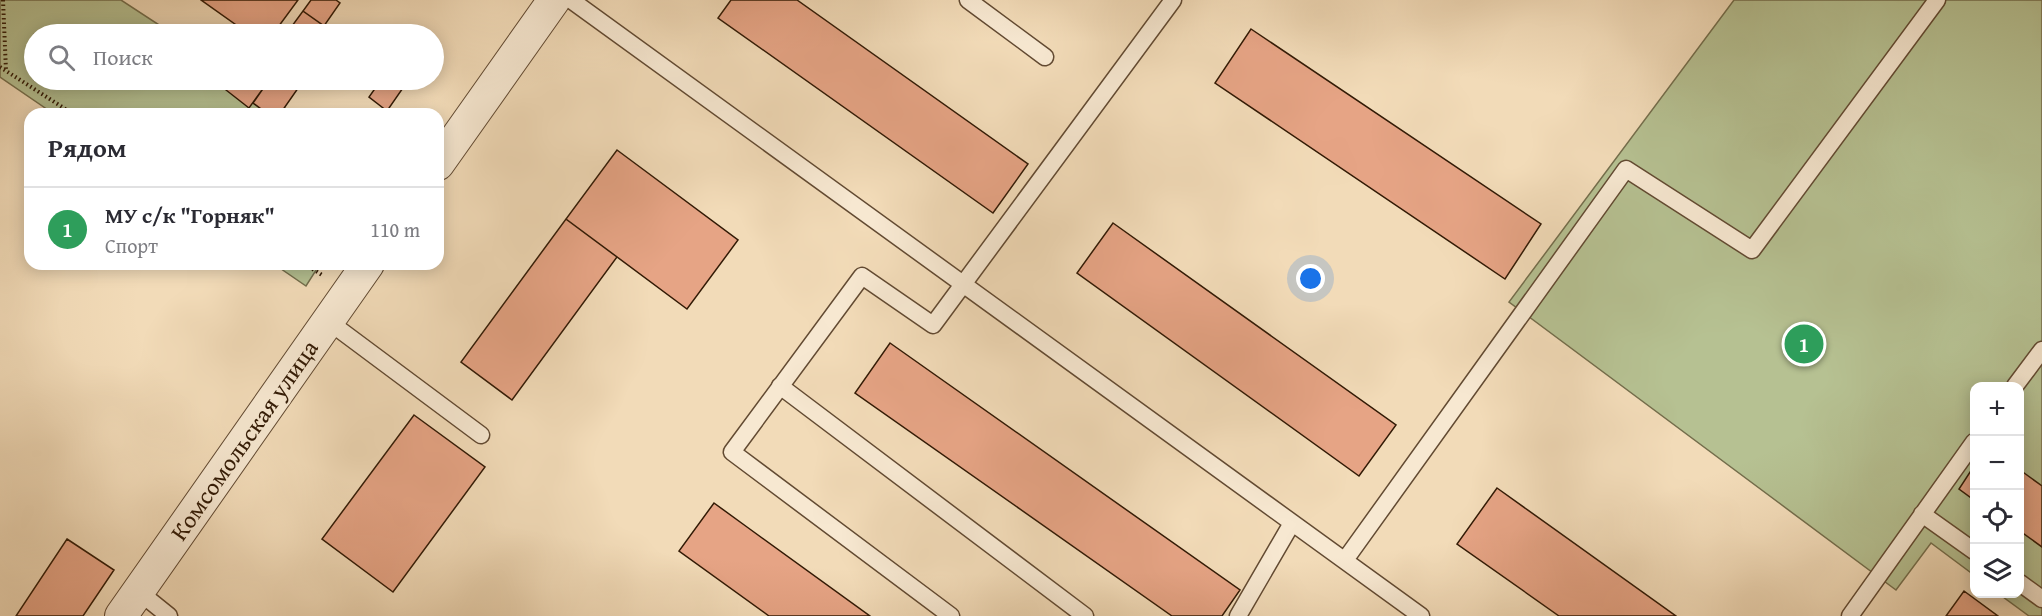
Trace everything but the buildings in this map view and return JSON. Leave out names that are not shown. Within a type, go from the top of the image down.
[{"type":"street","points":[[444,156],[554,0]]},
{"type":"street","name":"Комсомольская улица","points":[[121,616],[364,270]]},
{"type":"lane","points":[[571,0],[1421,616]]},
{"type":"lane","points":[[968,0],[1045,57]]},
{"type":"lane","points":[[951,616],[732,452],[862,276],[933,325],[1173,0]]},
{"type":"lane","points":[[1345,560],[1626,169],[1752,250],[1937,0]]},
{"type":"lane","points":[[328,321],[481,435]]},
{"type":"lane","points":[[2019,382],[2042,350]]},
{"type":"lane","points":[[780,386],[1085,616]]},
{"type":"lane","points":[[1850,616],[1970,448]]},
{"type":"lane","points":[[1922,514],[1970,548]]},
{"type":"lane","points":[[1238,616],[1292,523]]},
{"type":"lane","points":[[2024,586],[2042,599]]},
{"type":"lane","points":[[138,591],[169,616]]},
{"type":"path","points":[[3,0],[6,71]]},
{"type":"path","points":[[0,67],[24,83]]},
{"type":"path","points":[[36,90],[64,108]]},
{"type":"path","points":[[315,270],[331,280]]},
{"type":"green space","points":[[0,0],[121,0],[158,24],[24,24],[24,90],[257,90],[285,108],[45,108],[0,77]]},
{"type":"green space","points":[[1734,0],[2042,0],[2042,616],[2029,616],[2004,598],[2024,598],[2024,382],[1970,382],[1970,572],[1931,543],[1896,590],[1509,302]]},
{"type":"green space","points":[[283,270],[316,270],[306,286]]},
{"type":"place","name":"МУ с/к \"Горняк\"","points":[[1804,344]]}]
